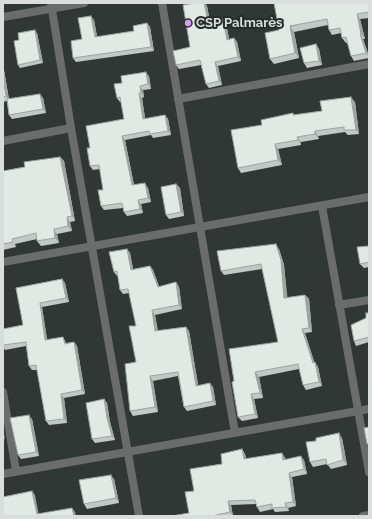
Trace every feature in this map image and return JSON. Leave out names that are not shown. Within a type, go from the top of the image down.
[{"type":"street","points":[[3,17],[51,6],[84,3]]},
{"type":"street","points":[[162,3],[235,432]]},
{"type":"street","points":[[51,6],[139,516]]},
{"type":"street","points":[[178,99],[369,64]]},
{"type":"street","points":[[3,141],[71,128]]},
{"type":"street","points":[[3,262],[369,197]]},
{"type":"street","points":[[322,206],[369,472]]},
{"type":"street","points":[[339,305],[369,300]]},
{"type":"street","points":[[3,392],[16,471]]},
{"type":"street","points":[[3,474],[369,409]]},
{"type":"street","points":[[363,516],[369,515]]},
{"type":"building","points":[[204,3],[208,22],[223,19],[227,40],[234,38],[238,57],[215,62],[219,81],[206,84],[200,60],[176,65],[173,51],[190,47],[183,5]]},
{"type":"building","points":[[274,3],[369,3],[369,12],[357,14],[360,34],[366,53],[351,56],[346,37],[342,38],[340,28],[329,30],[327,19],[290,26],[295,53],[270,59],[265,33],[279,30]]},
{"type":"building","points":[[91,16],[95,37],[134,31],[133,26],[147,23],[151,47],[73,58],[71,41],[82,39],[78,18]]},
{"type":"building","points":[[35,30],[40,60],[18,65],[14,41],[19,40],[18,33]]},
{"type":"building","points":[[316,44],[319,61],[304,63],[300,48]]},
{"type":"building","points":[[146,72],[148,84],[140,86],[141,93],[139,93],[143,119],[165,115],[168,131],[150,134],[149,131],[122,136],[132,185],[145,183],[148,198],[138,200],[140,209],[124,212],[122,203],[101,206],[98,190],[103,190],[99,165],[90,166],[87,148],[90,148],[86,126],[124,119],[120,97],[117,98],[114,84],[122,83],[121,76]]},
{"type":"building","points":[[3,78],[6,96],[3,97]]},
{"type":"building","points":[[40,94],[43,109],[9,115],[7,99]]},
{"type":"building","points":[[351,97],[356,130],[344,130],[344,127],[315,131],[315,134],[297,137],[298,140],[275,144],[278,160],[238,168],[231,130],[262,125],[261,120],[293,113],[293,115],[322,111],[320,101]]},
{"type":"building","points":[[60,157],[72,216],[67,217],[68,226],[54,229],[55,238],[37,241],[36,233],[12,239],[13,242],[3,244],[3,171],[25,167],[24,162]]},
{"type":"building","points":[[176,184],[181,212],[166,215],[161,187]]},
{"type":"building","points":[[276,244],[281,260],[284,298],[305,295],[309,328],[302,329],[313,363],[315,362],[319,382],[303,385],[298,364],[255,372],[260,393],[251,394],[255,414],[238,417],[232,382],[234,381],[229,349],[278,342],[261,264],[221,271],[217,251]]},
{"type":"building","points":[[369,246],[369,262],[360,264],[357,247]]},
{"type":"building","points":[[127,249],[131,270],[150,266],[158,287],[176,282],[179,305],[152,310],[155,331],[186,327],[196,386],[210,383],[213,401],[184,407],[178,372],[150,376],[155,407],[130,411],[125,364],[136,362],[129,326],[136,326],[128,289],[120,290],[117,271],[114,272],[109,252]]},
{"type":"building","points":[[62,279],[66,298],[40,303],[45,340],[63,337],[65,344],[74,342],[82,390],[61,394],[64,419],[46,421],[36,365],[29,366],[26,342],[3,345],[3,329],[23,325],[16,288]]},
{"type":"building","points":[[366,313],[369,313],[369,337],[354,341],[351,325],[366,318]]},
{"type":"building","points":[[104,399],[112,436],[92,439],[86,403]]},
{"type":"building","points":[[29,415],[36,452],[18,455],[10,418]]},
{"type":"building","points":[[369,427],[369,443],[367,444],[364,428]]},
{"type":"building","points":[[339,433],[343,460],[327,465],[326,459],[310,462],[306,442],[316,441],[316,438]]},
{"type":"building","points":[[242,449],[244,459],[282,453],[283,460],[301,456],[304,469],[289,473],[293,502],[285,503],[286,507],[272,508],[272,504],[257,507],[255,500],[228,501],[230,512],[212,516],[172,516],[189,513],[185,492],[194,491],[190,469],[222,464],[221,454]]},
{"type":"building","points":[[111,475],[116,498],[84,504],[79,480]]},
{"type":"building","points":[[32,491],[37,514],[72,508],[74,516],[3,516],[3,497]]},
{"type":"place","name":"CSP Palmarès","points":[[188,23]]}]
